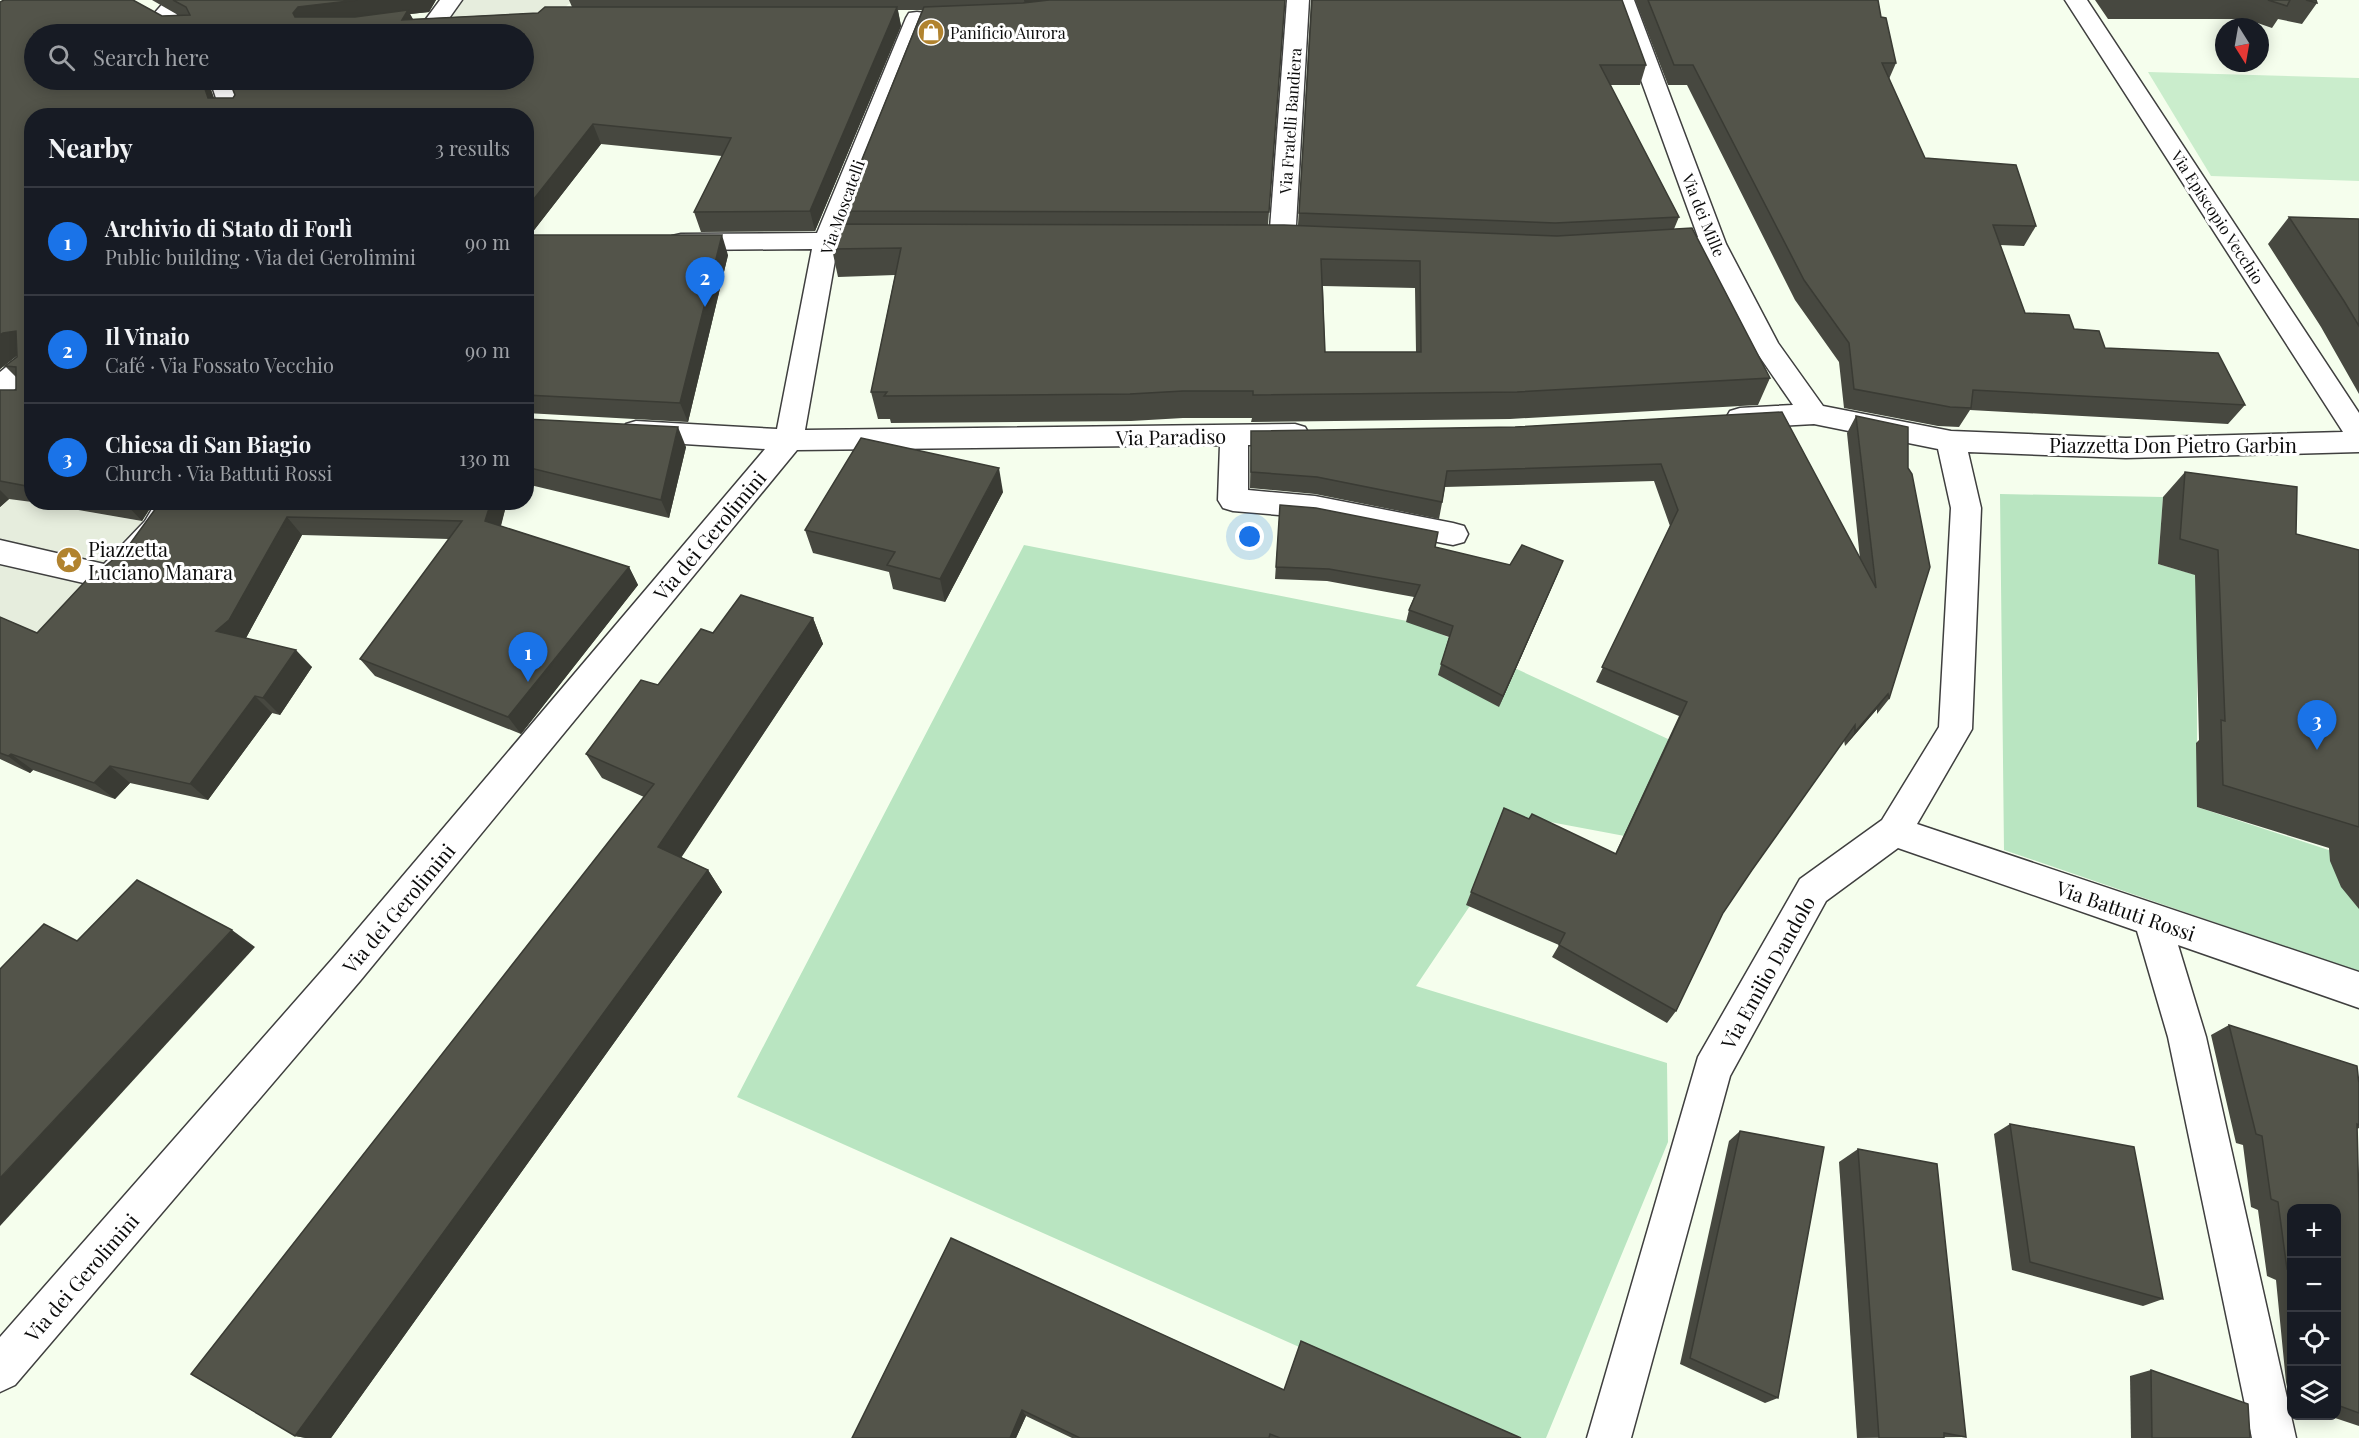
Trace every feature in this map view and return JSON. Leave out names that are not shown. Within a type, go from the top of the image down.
[{"type":"street","points":[[142,6],[171,23],[178,0]]},
{"type":"street","name":"Via Fratelli Bandiera","points":[[1282,242],[1298,0]]},
{"type":"street","name":"Via dei Mille","points":[[1623,0],[1713,244],[1766,346],[1815,414]]},
{"type":"street","name":"Via Episcopio Vecchio","points":[[2076,0],[2359,435]]},
{"type":"street","points":[[426,20],[455,10]]},
{"type":"street","name":"Via Moscatelli","points":[[789,440],[826,241],[928,17],[891,18]]},
{"type":"street","points":[[225,90],[231,108]]},
{"type":"street","points":[[658,243],[874,241]]},
{"type":"street","points":[[1632,249],[1713,244]]},
{"type":"street","points":[[0,386],[24,367]]},
{"type":"street","points":[[0,396],[24,398]]},
{"type":"street","points":[[1709,420],[1815,414]]},
{"type":"street","name":"Piazzetta Don Pietro Garbin","points":[[1815,414],[1951,441],[2126,448],[2359,442]]},
{"type":"street","name":"Via Paradiso","points":[[607,430],[789,440],[1326,433]]},
{"type":"street","points":[[1234,435],[1233,500],[1315,507],[1453,534]]},
{"type":"street","name":"Via dei Gerolimini","points":[[0,1370],[346,969],[789,440]]},
{"type":"street","name":"Via Emilio Dandolo","points":[[1609,1438],[1712,1070],[1812,890],[1894,831],[1954,729],[1966,507],[1951,441]]},
{"type":"street","points":[[0,552],[110,577],[156,529],[167,510]]},
{"type":"street","name":"Via Battuti Rossi","points":[[1894,831],[2359,990]]},
{"type":"street","points":[[2152,919],[2187,1037],[2274,1438]]},
{"type":"green space","points":[[2148,72],[2359,78],[2359,181],[2211,176]]},
{"type":"green space","points":[[2000,494],[2163,497],[2158,564],[2272,597],[2197,648],[2197,807],[2359,860],[2359,972],[2004,850]]},
{"type":"green space","points":[[1024,545],[1417,623],[1681,745],[1630,837],[1529,818],[1416,986],[1667,1063],[1668,1142],[1546,1438],[1504,1438],[737,1097]]},
{"type":"shaded area","points":[[462,0],[574,0],[550,19],[447,19]]},
{"type":"shaded area","name":"Piazzetta Luciano Manara","points":[[11,496],[24,499],[24,510],[78,510],[147,522],[62,645],[0,627],[0,506]]},
{"type":"building","points":[[4,0],[133,0],[162,16],[190,15],[186,7],[173,0],[357,0],[298,7],[293,13],[295,17],[355,17],[408,10],[402,20],[538,13],[545,7],[897,7],[810,211],[694,212],[731,138],[593,124],[534,199],[534,108],[24,108],[24,486],[0,481],[0,390],[16,390],[16,367],[5,366],[17,357],[16,331],[0,335],[0,2]]},
{"type":"building","points":[[1049,0],[1285,0],[1269,212],[841,211],[924,7]]},
{"type":"building","points":[[1312,0],[1622,0],[1646,65],[1600,65],[1679,217],[1555,223],[1299,213]]},
{"type":"building","points":[[1648,0],[1878,0],[1881,17],[1886,18],[1896,63],[1882,63],[1925,158],[2016,165],[2036,226],[1993,225],[2025,313],[2069,315],[2074,329],[2099,331],[2105,348],[2218,353],[2245,405],[1973,390],[1971,408],[1950,407],[1854,389],[1849,343],[1804,280],[1693,65],[1674,65]]},
{"type":"building","points":[[2268,0],[2290,0],[2287,6]]},
{"type":"building","points":[[2289,217],[2359,219],[2359,326],[2344,301]]},
{"type":"building","points":[[836,224],[1284,225],[1557,236],[1692,228],[1770,378],[1517,392],[1253,395],[1253,391],[1183,391],[1130,394],[884,396],[887,392],[871,392],[901,248],[832,249]],"holes":[[[1321,259],[1420,261],[1421,352],[1325,352]]]},
{"type":"building","points":[[534,235],[722,235],[680,403],[534,395]]},
{"type":"building","points":[[1782,412],[1876,588],[1856,416],[1908,427],[1908,468],[1912,474],[1930,567],[1889,699],[1888,694],[1855,732],[1855,725],[1752,870],[1723,913],[1676,1011],[1559,945],[1565,933],[1471,892],[1504,808],[1529,819],[1532,814],[1616,854],[1687,702],[1602,667],[1678,510],[1661,464],[1447,471],[1442,502],[1317,477],[1251,472],[1251,431],[1515,427]]},
{"type":"building","points":[[534,419],[678,427],[661,500],[534,469]]},
{"type":"building","points":[[861,438],[999,468],[940,579],[887,565],[895,552],[805,530]]},
{"type":"building","points":[[2185,472],[2297,487],[2296,534],[2359,550],[2359,827],[2223,785],[2221,720],[2225,721],[2218,550],[2180,539]]},
{"type":"building","points":[[1280,505],[1316,508],[1438,532],[1435,547],[1510,565],[1522,545],[1563,561],[1503,696],[1441,664],[1453,626],[1409,610],[1420,585],[1329,569],[1276,567]]},
{"type":"building","points":[[155,510],[488,510],[485,521],[629,567],[508,717],[360,659],[462,521],[287,517],[229,620],[216,631],[296,650],[263,698],[255,696],[190,784],[110,766],[94,783],[11,754],[8,756],[0,753],[0,617],[37,633],[93,573],[127,548]]},
{"type":"building","points":[[741,595],[813,618],[658,847],[708,870],[295,1436],[191,1374],[654,784],[586,754],[641,680],[658,685],[701,629],[713,633]]},
{"type":"building","points":[[137,880],[232,930],[0,1178],[0,969],[44,924],[77,941]]},
{"type":"building","points":[[2229,1025],[2357,1066],[2359,1084],[2359,1125],[2357,1124],[2359,1413],[2341,1406],[2341,1204],[2287,1204],[2287,1269],[2278,1202],[2271,1199],[2262,1136],[2256,1134]]},
{"type":"building","points":[[2010,1124],[2134,1147],[2163,1299],[2030,1262]]},
{"type":"building","points":[[1740,1131],[1824,1147],[1778,1398],[1690,1358]]},
{"type":"building","points":[[1858,1149],[1937,1164],[1966,1437],[1944,1433],[1944,1438],[1879,1438]]},
{"type":"building","points":[[951,1238],[1284,1390],[1301,1341],[1521,1438],[1280,1438],[1270,1434],[1269,1438],[1080,1438],[1022,1410],[1010,1438],[852,1438]]},
{"type":"building","points":[[2151,1370],[2248,1404],[2250,1438],[2152,1438]]},
{"type":"place","name":"Panificio Aurora","points":[[931,32]]},
{"type":"place","name":"Il Vinaio","points":[[705,307]]},
{"type":"place","name":"Piazzetta Luciano Manara","points":[[69,560]]},
{"type":"place","name":"Archivio di Stato di Forlì","points":[[528,682]]},
{"type":"place","name":"Chiesa di San Biagio","points":[[2317,750]]}]
